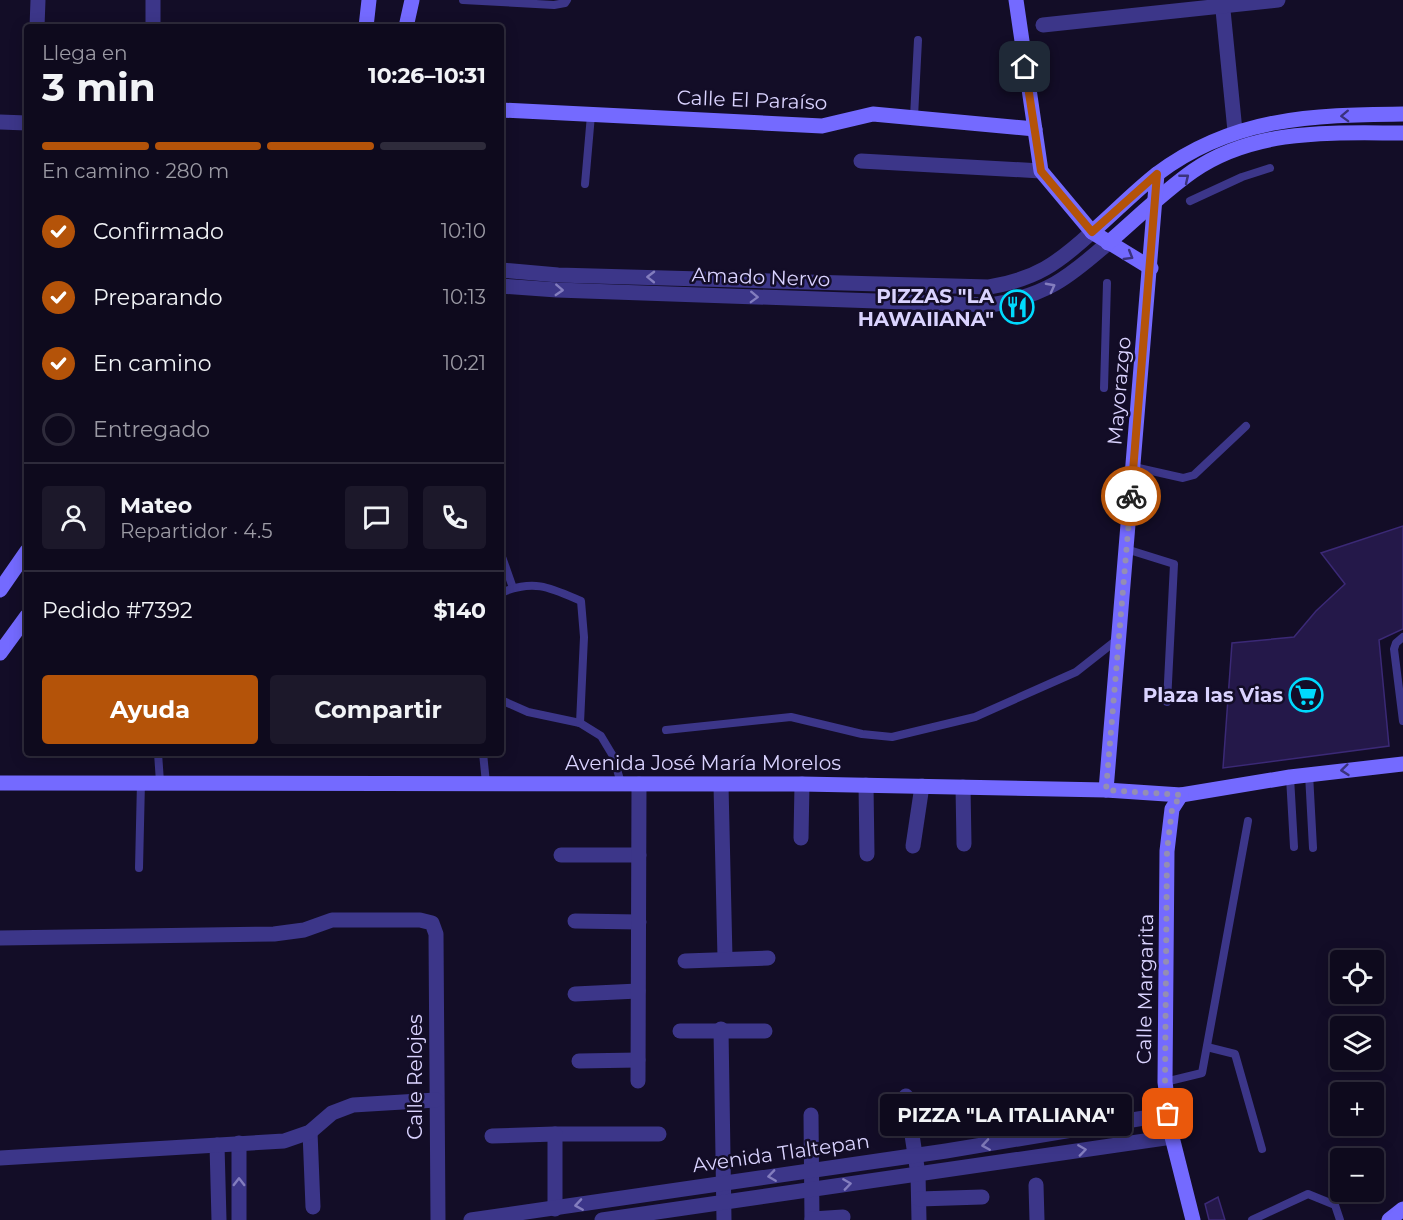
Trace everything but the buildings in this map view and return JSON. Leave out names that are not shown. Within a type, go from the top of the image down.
[{"type":"main road","points":[[366,24],[369,0]]},
{"type":"main road","points":[[407,24],[412,0]]},
{"type":"main road","points":[[1016,0],[1041,171],[1092,232],[1151,268]]},
{"type":"main road","name":"Calle El Paraíso","points":[[504,110],[822,126],[873,114],[1035,129]]},
{"type":"main road","points":[[1092,232],[1157,174],[1187,155],[1235,131],[1270,122],[1311,117],[1403,114]]},
{"type":"main road","points":[[1108,243],[1194,171],[1225,154],[1257,142],[1312,133],[1403,133]]},
{"type":"main road","name":"Mayorazgo","points":[[1106,790],[1157,174]]},
{"type":"main road","points":[[0,590],[24,555]]},
{"type":"main road","points":[[0,653],[24,620]]},
{"type":"main road","name":"Avenida José María Morelos","points":[[0,783],[802,784],[1106,790],[1181,795],[1309,774],[1403,764]]},
{"type":"main road","name":"Calle Margarita","points":[[1181,795],[1172,809],[1167,851],[1165,1082],[1172,1137],[1193,1220]]},
{"type":"main road","points":[[1389,1220],[1403,1209]]},
{"type":"street","points":[[38,0],[38,24]]},
{"type":"street","points":[[153,0],[153,24]]},
{"type":"street","points":[[1043,25],[1222,3],[1278,0]]},
{"type":"street","points":[[1222,3],[1235,131]]},
{"type":"street","points":[[1386,114],[1386,133]]},
{"type":"street","points":[[0,122],[24,123]]},
{"type":"street","points":[[861,161],[1041,171]]},
{"type":"street","name":"Amado Nervo","points":[[504,270],[558,275],[989,287],[1017,283],[1042,273],[1059,262],[1092,232]]},
{"type":"street","name":"Amado Nervo","points":[[504,286],[991,305],[1021,300],[1050,289],[1070,276],[1108,243]]},
{"type":"street","points":[[638,1081],[639,784]]},
{"type":"street","points":[[801,838],[802,784]]},
{"type":"street","points":[[721,785],[725,958]]},
{"type":"street","points":[[866,785],[867,854]]},
{"type":"street","points":[[913,846],[922,786]]},
{"type":"street","points":[[963,787],[964,844]]},
{"type":"street","points":[[561,855],[639,855]]},
{"type":"street","name":"Calle Relojes","points":[[0,938],[274,934],[304,930],[332,920],[420,920],[432,923],[436,934],[438,1220]]},
{"type":"street","points":[[574,921],[639,922]]},
{"type":"street","points":[[685,961],[768,958]]},
{"type":"street","points":[[575,994],[638,992]]},
{"type":"street","points":[[721,1029],[724,1220]]},
{"type":"street","points":[[680,1031],[721,1029],[765,1031]]},
{"type":"street","points":[[579,1061],[638,1060]]},
{"type":"street","points":[[906,1096],[918,1174],[919,1220]]},
{"type":"street","points":[[0,1158],[284,1142],[310,1132],[332,1113],[353,1105],[436,1100]]},
{"type":"street","name":"Avenida Tlaltepan","points":[[471,1220],[722,1182],[811,1171],[1168,1114]]},
{"type":"street","points":[[811,1115],[812,1219],[843,1217]]},
{"type":"street","points":[[310,1132],[313,1207]]},
{"type":"street","points":[[555,1134],[555,1209]]},
{"type":"street","points":[[492,1136],[659,1134]]},
{"type":"street","points":[[1039,1136],[1042,1155]]},
{"type":"street","name":"Avenida Tlaltepan","points":[[602,1220],[1172,1137]]},
{"type":"street","points":[[239,1143],[239,1220]]},
{"type":"street","points":[[217,1145],[219,1220]]},
{"type":"street","points":[[1036,1185],[1037,1220]]},
{"type":"street","points":[[919,1199],[982,1197]]},
{"type":"lane","points":[[463,0],[554,5],[566,3],[567,0]]},
{"type":"lane","points":[[914,117],[918,40]]},
{"type":"lane","points":[[585,184],[591,115]]},
{"type":"lane","points":[[1190,201],[1242,177],[1270,168]]},
{"type":"lane","points":[[1104,388],[1107,283]]},
{"type":"lane","points":[[1134,467],[1183,478],[1194,475],[1246,426]]},
{"type":"lane","points":[[1126,549],[1174,564],[1167,702]]},
{"type":"lane","points":[[504,562],[513,588]]},
{"type":"lane","points":[[504,592],[513,588],[543,585],[581,601],[584,637],[580,723]]},
{"type":"lane","points":[[1403,637],[1396,643],[1394,649],[1403,721]]},
{"type":"lane","points":[[666,730],[791,717],[862,734],[892,737],[975,717],[1076,672],[1119,639]]},
{"type":"lane","points":[[504,701],[528,712],[580,723],[602,736],[613,756],[621,783]]},
{"type":"lane","points":[[158,756],[160,782]]},
{"type":"lane","points":[[483,756],[486,783]]},
{"type":"lane","points":[[1309,774],[1313,848]]},
{"type":"lane","points":[[1290,777],[1294,847]]},
{"type":"lane","points":[[139,868],[141,782]]},
{"type":"lane","points":[[1165,1082],[1202,1073],[1248,821]]},
{"type":"lane","points":[[1207,1047],[1235,1054],[1262,1149]]},
{"type":"lane","points":[[1252,1220],[1308,1194],[1335,1205],[1340,1220]]},
{"type":"way so far","points":[[1131,496],[1106,790],[1181,795],[1172,809],[1167,851],[1165,1082],[1168,1114]]},
{"type":"place","name":"PIZZAS \"LA HAWAIIANA\"","points":[[1017,307]]},
{"type":"place","name":"Plaza las Vias","points":[[1306,695]]},
{"type":"place","name":"PIZZA \"LA ITALIANA\"","points":[[1168,1114]]},
{"type":"route","points":[[1025,67],[1041,171],[1092,232],[1157,174],[1131,496]]}]
